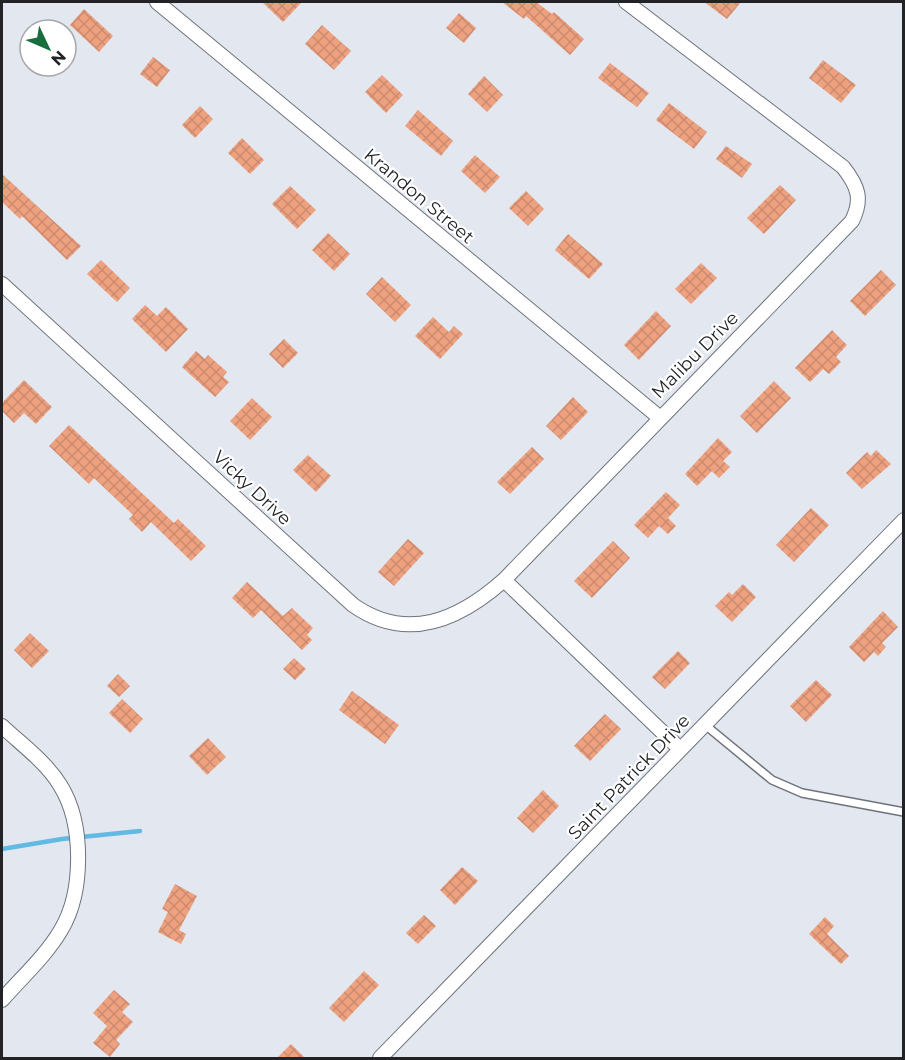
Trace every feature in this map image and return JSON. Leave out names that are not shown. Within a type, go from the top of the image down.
[{"type":"street","name":"Krandon Street","points":[[157,2],[659,417]]},
{"type":"street","name":"Malibu Drive","points":[[504,580],[659,417],[852,220],[859,200],[853,179],[843,167],[626,2]]},
{"type":"street","name":"Vicky Drive","points":[[2,284],[364,613],[391,624],[423,624],[472,605],[504,580]]},
{"type":"street","name":"Saint Patrick Drive","points":[[380,1059],[903,520]]},
{"type":"street","points":[[504,580],[680,749]]},
{"type":"street","points":[[2,726],[60,784],[72,813],[79,850],[74,891],[62,928],[41,958],[2,1000]]},
{"type":"lane","points":[[704,724],[772,780],[802,793],[903,812]]},
{"type":"building","points":[[262,2],[302,2],[283,22]]},
{"type":"building","points":[[502,2],[536,2],[552,14],[554,12],[584,39],[570,55],[526,16],[524,19]]},
{"type":"building","points":[[704,2],[741,2],[727,19]]},
{"type":"building","points":[[84,9],[113,36],[99,52],[78,32],[78,18],[76,18]]},
{"type":"building","points":[[459,13],[476,28],[464,43],[446,28]]},
{"type":"building","points":[[322,25],[351,51],[334,70],[305,44]]},
{"type":"building","points":[[153,57],[170,70],[157,87],[140,74]]},
{"type":"building","points":[[823,60],[856,85],[841,103],[809,78]]},
{"type":"building","points":[[610,63],[649,93],[637,107],[598,78]]},
{"type":"building","points":[[382,75],[403,95],[386,113],[365,92]]},
{"type":"building","points":[[484,76],[503,95],[487,112],[468,94]]},
{"type":"building","points":[[669,103],[707,132],[694,149],[656,120]]},
{"type":"building","points":[[200,106],[213,119],[195,138],[182,125]]},
{"type":"building","points":[[418,110],[453,141],[441,156],[405,126]]},
{"type":"building","points":[[242,138],[264,160],[250,174],[228,153]]},
{"type":"building","points":[[726,146],[752,164],[742,178],[716,159]]},
{"type":"building","points":[[475,155],[500,177],[485,193],[461,171]]},
{"type":"building","points":[[2,174],[81,246],[67,260],[22,216],[20,219],[2,202]]},
{"type":"building","points":[[780,185],[796,200],[764,234],[747,218]]},
{"type":"building","points":[[290,186],[316,210],[297,229],[272,204]]},
{"type":"building","points":[[526,191],[544,209],[528,226],[509,208]]},
{"type":"building","points":[[328,233],[350,254],[334,271],[312,250]]},
{"type":"building","points":[[568,234],[603,264],[589,279],[555,250]]},
{"type":"building","points":[[101,260],[130,288],[117,302],[87,274]]},
{"type":"building","points":[[701,263],[717,278],[691,304],[675,289]]},
{"type":"building","points":[[881,270],[896,285],[865,316],[850,301]]},
{"type":"building","points":[[382,277],[411,305],[395,322],[366,294]]},
{"type":"building","points":[[145,305],[157,316],[166,307],[188,329],[166,352],[132,319]]},
{"type":"building","points":[[656,311],[671,326],[639,360],[624,345]]},
{"type":"building","points":[[433,317],[449,332],[454,326],[463,334],[440,359],[415,336]]},
{"type":"building","points":[[832,330],[847,345],[836,357],[841,362],[829,374],[823,369],[810,382],[795,368]]},
{"type":"building","points":[[284,339],[298,353],[283,368],[269,354]]},
{"type":"building","points":[[196,351],[205,359],[208,355],[227,372],[223,377],[229,382],[215,397],[182,367]]},
{"type":"building","points":[[24,380],[52,407],[36,424],[24,413],[14,423],[2,411],[2,403]]},
{"type":"building","points":[[774,381],[791,398],[757,433],[740,416]]},
{"type":"building","points":[[573,397],[588,412],[561,440],[546,426]]},
{"type":"building","points":[[252,398],[272,417],[250,440],[230,421]]},
{"type":"building","points":[[69,425],[174,523],[178,519],[206,546],[191,561],[151,522],[142,532],[129,519],[133,515],[94,478],[89,484],[49,446]]},
{"type":"building","points":[[718,438],[732,452],[723,461],[730,467],[719,478],[712,471],[697,486],[685,474]]},
{"type":"building","points":[[532,447],[544,459],[510,494],[497,482]]},
{"type":"building","points":[[876,450],[891,464],[862,489],[846,473],[867,452],[871,456]]},
{"type":"building","points":[[308,455],[331,476],[316,492],[293,470]]},
{"type":"building","points":[[666,492],[680,505],[668,518],[676,526],[668,534],[659,526],[648,538],[634,525]]},
{"type":"building","points":[[811,508],[829,525],[794,562],[776,545]]},
{"type":"building","points":[[408,539],[424,553],[394,586],[378,572]]},
{"type":"building","points":[[613,541],[630,558],[592,598],[574,581]]},
{"type":"building","points":[[247,582],[283,616],[292,608],[313,628],[307,635],[312,640],[302,650],[261,610],[253,618],[232,598]]},
{"type":"building","points":[[743,584],[756,597],[732,622],[715,606],[729,592],[732,595]]},
{"type":"building","points":[[883,611],[898,627],[882,643],[886,647],[878,656],[874,652],[864,662],[849,647]]},
{"type":"building","points":[[30,633],[49,651],[32,668],[14,650]]},
{"type":"building","points":[[678,651],[690,663],[665,689],[652,677]]},
{"type":"building","points":[[294,658],[306,669],[295,680],[283,669]]},
{"type":"building","points":[[118,674],[130,686],[119,697],[107,686]]},
{"type":"building","points":[[816,680],[832,695],[806,722],[790,706]]},
{"type":"building","points":[[352,691],[399,725],[385,744],[339,710]]},
{"type":"building","points":[[122,699],[143,719],[130,733],[109,713]]},
{"type":"building","points":[[605,714],[621,729],[590,761],[574,746]]},
{"type":"building","points":[[208,738],[226,757],[207,775],[189,756]]},
{"type":"building","points":[[543,790],[559,806],[533,833],[517,818]]},
{"type":"building","points":[[462,867],[478,881],[455,905],[440,890]]},
{"type":"building","points":[[175,884],[197,896],[179,930],[186,934],[181,944],[158,932],[168,912],[162,909]]},
{"type":"building","points":[[424,915],[436,926],[418,944],[406,933]]},
{"type":"building","points":[[825,917],[834,926],[827,934],[849,956],[841,964],[809,934]]},
{"type":"building","points":[[364,971],[379,985],[344,1022],[329,1008]]},
{"type":"building","points":[[114,990],[130,1004],[122,1012],[133,1022],[116,1040],[120,1044],[110,1057],[93,1043],[107,1026],[93,1013]]},
{"type":"building","points":[[291,1044],[306,1059],[276,1059]]},
{"type":"waterway","points":[[2,849],[62,839],[140,831]]}]
